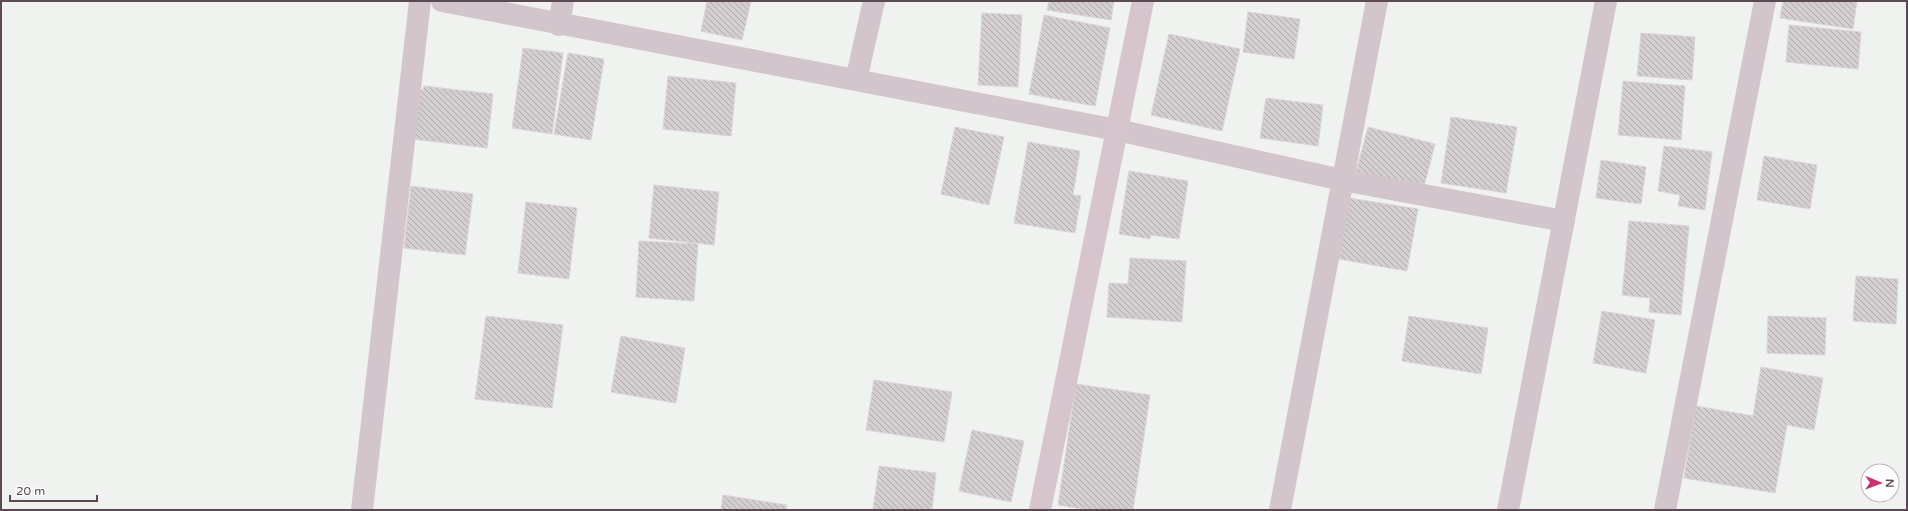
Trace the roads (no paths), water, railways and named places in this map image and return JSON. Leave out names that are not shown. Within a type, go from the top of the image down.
[{"type":"street","points":[[362,510],[420,1]]},
{"type":"street","points":[[442,1],[559,25],[1117,130],[1342,180],[1564,221]]},
{"type":"street","points":[[559,25],[563,1]]},
{"type":"street","points":[[856,80],[874,1]]},
{"type":"street","points":[[1040,510],[1143,1]]},
{"type":"street","points":[[1280,510],[1377,1]]},
{"type":"street","points":[[1508,510],[1606,1]]},
{"type":"street","points":[[1665,510],[1765,1]]}]
